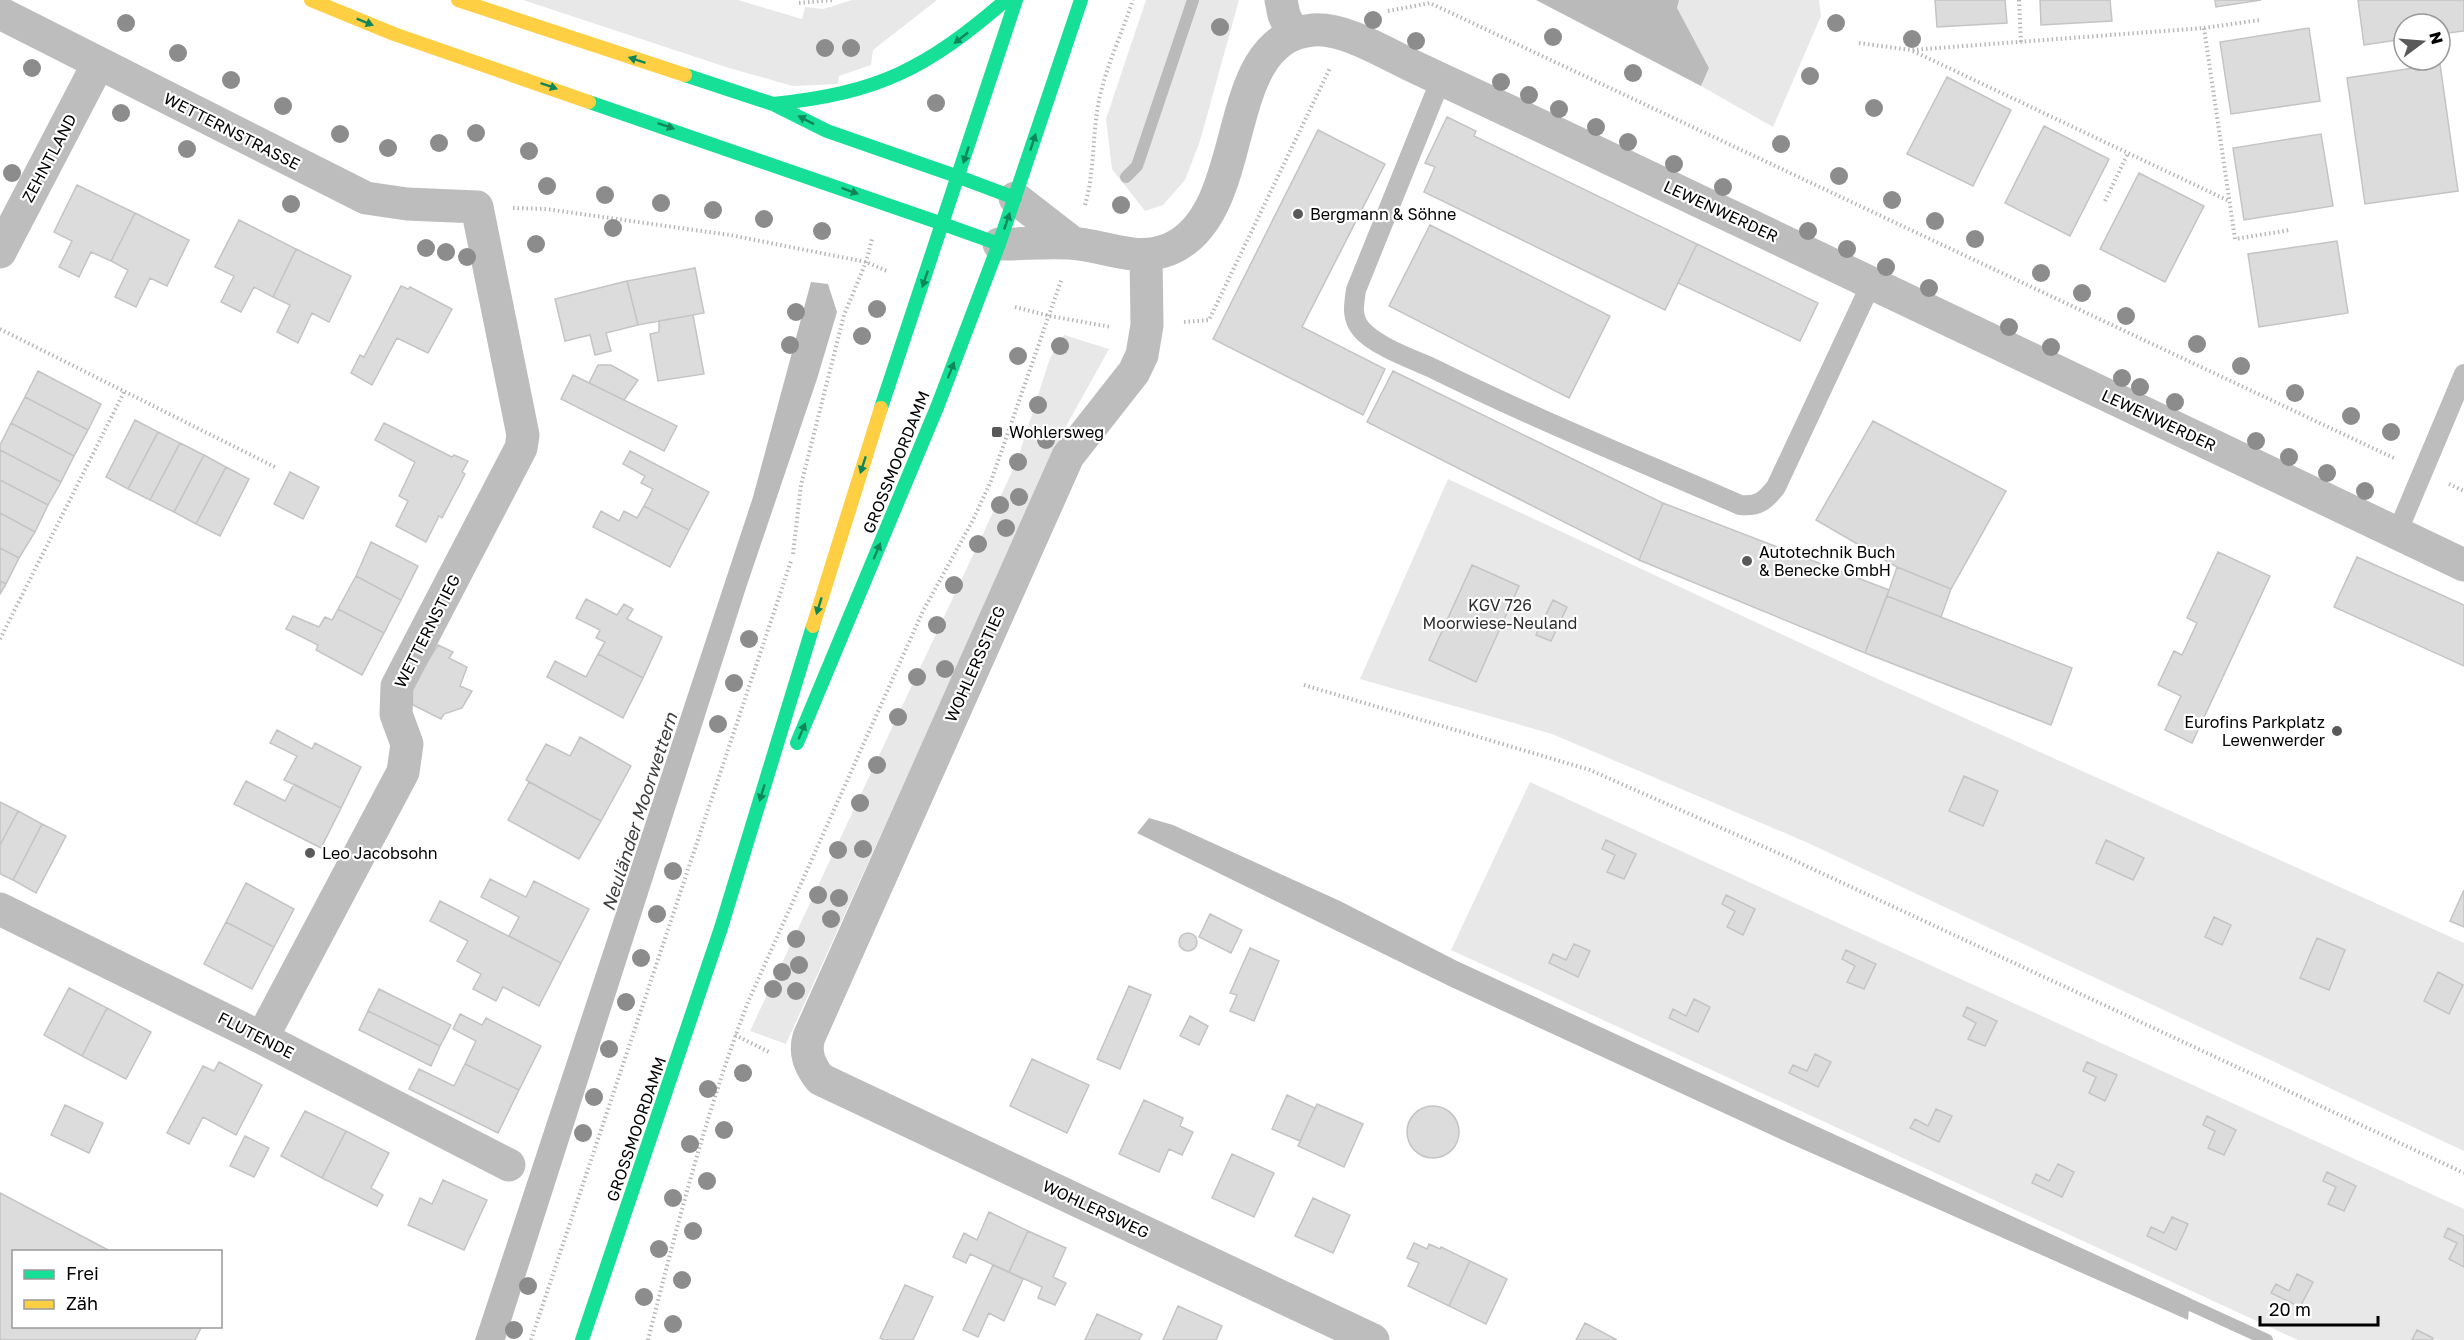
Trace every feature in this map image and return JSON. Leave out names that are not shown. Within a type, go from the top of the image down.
[{"type":"main road","points":[[311,0],[394,34],[999,244]]},
{"type":"main road","points":[[458,0],[773,104],[827,131],[1015,198]]},
{"type":"main road","points":[[773,104],[810,101],[851,93],[904,74],[942,52],[1005,0]]},
{"type":"main road","name":"GROSSMOORDAMM","points":[[582,1340],[721,928],[860,476],[1016,0]]},
{"type":"main road","name":"GROSSMOORDAMM","points":[[792,755],[938,405],[999,244],[1081,0]]},
{"type":"main road","name":"GROSSMOORDAMM","points":[[721,928],[778,788]]},
{"type":"street","points":[[999,244],[1073,243],[1122,254],[1146,255],[1169,249],[1191,236],[1214,200],[1227,169],[1242,108],[1251,84],[1264,59],[1278,44],[1293,34],[1284,15],[1281,0]]},
{"type":"street","name":"WETTERNSTRASSE","points":[[0,13],[366,198],[407,204],[477,207]]},
{"type":"street","name":"LEWENWERDER","points":[[1293,34],[1312,30],[1329,30],[1345,35],[2464,565]]},
{"type":"street","name":"ZEHNTLAND","points":[[0,252],[98,64]]},
{"type":"street","points":[[1015,198],[1073,243]]},
{"type":"street","name":"WETTERNSTIEG","points":[[262,1038],[403,771],[407,744],[396,714],[397,686],[521,448],[523,435],[477,207]]},
{"type":"street","name":"WOHLERSSTIEG","points":[[820,1078],[809,1062],[807,1044],[809,1037],[1021,560],[1068,456],[1134,372],[1143,355],[1147,325],[1146,255]]},
{"type":"street","name":"FLUTENDE","points":[[0,909],[262,1038],[509,1165]]},
{"type":"street","name":"WOHLERSWEG","points":[[820,1078],[1372,1340]]},
{"type":"lane","points":[[1441,79],[1385,214],[1356,290],[1353,306],[1355,319],[1362,330],[1377,341],[1469,386],[1740,505],[1752,506],[1763,502],[1776,487],[1871,284]]},
{"type":"lane","points":[[2397,533],[2464,374]]},
{"type":"path","points":[[799,3],[832,0]]},
{"type":"path","points":[[1087,199],[1099,98],[1133,0]]},
{"type":"path","points":[[2019,0],[2021,42]]},
{"type":"path","points":[[1859,43],[1911,50],[2204,28],[2260,20]]},
{"type":"path","points":[[2204,28],[2235,239],[2290,230]]},
{"type":"path","points":[[1911,50],[2229,202]]},
{"type":"path","points":[[2105,201],[2128,153]]},
{"type":"path","points":[[477,207],[546,209],[730,235],[866,262],[897,275]]},
{"type":"path","points":[[531,1340],[794,551],[801,485],[844,315],[866,262],[873,232]]},
{"type":"path","points":[[648,1340],[689,1181],[735,1035],[923,611],[991,481],[1060,286]]},
{"type":"path","points":[[1014,306],[1050,316]]},
{"type":"path","points":[[0,329],[275,467]]},
{"type":"path","points":[[0,639],[124,392]]},
{"type":"path","points":[[1304,685],[1590,770],[1787,857],[2464,1173]]},
{"type":"green space","points":[[523,0],[738,0],[802,19],[805,7],[823,9],[852,0],[937,0],[873,50],[871,65],[839,76],[838,84],[793,86],[729,68]]},
{"type":"green space","points":[[1146,0],[1239,0],[1200,141],[1185,180],[1163,205],[1145,211],[1112,169],[1106,119]]},
{"type":"green space","points":[[1679,0],[1819,0],[1821,16],[1773,127],[1701,86],[1709,68],[1676,8]]},
{"type":"green space","points":[[1064,335],[1109,349],[1064,430],[786,1044],[750,1031],[1017,461],[1050,358]]},
{"type":"green space","name":"KGV 726 Moorwiese-Neuland","points":[[1448,479],[1880,680],[2464,943],[2464,1151],[1806,842],[1552,734],[1360,679]]},
{"type":"green space","points":[[1530,782],[2464,1209],[2464,1340],[2298,1340],[1451,950]]},
{"type":"shaded area","points":[[1536,0],[1679,0],[1677,8],[1709,68],[1701,86]]},
{"type":"shaded area","points":[[811,282],[828,284],[837,312],[817,379],[746,588],[505,1340],[475,1340],[753,497]]},
{"type":"shaded area","points":[[1149,818],[1173,825],[1340,901],[1457,961],[2190,1298],[2188,1320],[1782,1140],[1449,986],[1137,833]]},
{"type":"building","points":[[1935,0],[2005,0],[2007,23],[1937,27]]},
{"type":"building","points":[[2040,0],[2110,0],[2112,21],[2041,25]]},
{"type":"building","points":[[2215,0],[2261,0],[2216,7]]},
{"type":"building","points":[[2358,0],[2464,0],[2464,31],[2452,32],[2452,12],[2392,12],[2392,41],[2364,45]]},
{"type":"building","points":[[2309,28],[2320,101],[2231,114],[2220,42]]},
{"type":"building","points":[[2392,71],[2441,72],[2458,191],[2365,204],[2347,78]]},
{"type":"building","points":[[1947,77],[2011,110],[1973,186],[1907,154]]},
{"type":"building","points":[[1447,117],[1476,131],[1474,136],[1697,244],[1665,310],[1424,192],[1435,167],[1425,163]]},
{"type":"building","points":[[2044,126],[2109,159],[2070,236],[2005,203]]},
{"type":"building","points":[[1318,130],[1385,164],[1302,327],[1385,369],[1363,415],[1213,339]]},
{"type":"building","points":[[2321,134],[2333,206],[2244,220],[2233,148]]},
{"type":"building","points":[[2139,173],[2204,206],[2165,282],[2100,249]]},
{"type":"building","points":[[77,185],[135,213],[111,261],[91,252],[79,277],[59,267],[72,241],[54,232]]},
{"type":"building","points":[[135,213],[189,240],[167,286],[150,278],[136,307],[115,297],[128,270],[111,261]]},
{"type":"building","points":[[239,220],[296,249],[273,297],[254,287],[241,312],[221,302],[234,276],[215,267]]},
{"type":"building","points":[[1430,225],[1610,316],[1569,398],[1389,306]]},
{"type":"building","points":[[2337,241],[2348,313],[2259,327],[2248,254]]},
{"type":"building","points":[[1697,244],[1818,303],[1800,341],[1678,283]]},
{"type":"building","points":[[296,249],[351,276],[329,322],[312,313],[298,343],[277,332],[290,305],[273,297]]},
{"type":"building","points":[[695,268],[704,313],[638,325],[627,281]]},
{"type":"building","points":[[627,281],[638,325],[606,333],[611,351],[595,355],[590,335],[565,341],[555,299]]},
{"type":"building","points":[[401,286],[408,289],[410,287],[452,309],[428,353],[397,338],[372,385],[351,373],[360,355],[364,357]]},
{"type":"building","points":[[693,315],[704,374],[658,381],[650,334],[659,332],[659,321]]},
{"type":"building","points":[[598,365],[611,365],[638,380],[624,400],[589,383]]},
{"type":"building","points":[[38,371],[101,404],[88,430],[25,397]]},
{"type":"building","points":[[1393,371],[1663,503],[1639,560],[1367,422]]},
{"type":"building","points":[[573,375],[677,426],[664,451],[561,399]]},
{"type":"building","points":[[25,397],[88,430],[74,456],[11,423]]},
{"type":"building","points":[[135,420],[158,432],[128,489],[106,477]]},
{"type":"building","points":[[1873,421],[2006,491],[1951,589],[1897,567],[1816,520]]},
{"type":"building","points":[[11,423],[74,456],[61,482],[0,450],[0,445]]},
{"type":"building","points":[[384,423],[452,457],[454,455],[468,461],[462,472],[465,474],[442,518],[439,516],[426,542],[396,526],[408,501],[399,496],[415,462],[375,440]]},
{"type":"building","points":[[158,432],[180,443],[150,500],[128,489]]},
{"type":"building","points":[[180,443],[204,455],[174,512],[150,500]]},
{"type":"building","points":[[0,450],[61,482],[48,505],[0,480]]},
{"type":"building","points":[[630,451],[709,492],[689,530],[644,506],[653,489],[641,483],[645,476],[623,464]]},
{"type":"building","points":[[204,455],[226,467],[196,524],[174,512]]},
{"type":"building","points":[[226,467],[249,479],[220,536],[196,524]]},
{"type":"building","points":[[290,472],[319,487],[303,519],[274,504]]},
{"type":"building","points":[[0,480],[48,505],[35,532],[0,513]]},
{"type":"building","points":[[1663,503],[1889,590],[1865,653],[1639,560]]},
{"type":"building","points":[[644,506],[689,530],[670,567],[593,527],[601,511],[619,521],[624,511],[637,518]]},
{"type":"building","points":[[0,513],[35,532],[19,558],[0,548]]},
{"type":"building","points":[[371,542],[418,566],[401,600],[356,576]]},
{"type":"building","points":[[0,548],[19,558],[6,584],[0,581]]},
{"type":"building","points":[[2218,552],[2270,576],[2192,743],[2165,730],[2181,696],[2158,685],[2174,651],[2182,655],[2197,623],[2187,618]]},
{"type":"building","points":[[2357,557],[2464,605],[2464,666],[2334,607]]},
{"type":"building","points":[[1472,565],[1519,586],[1476,682],[1429,660]]},
{"type":"building","points":[[1897,567],[1951,589],[1941,617],[1887,596]]},
{"type":"building","points":[[356,576],[401,600],[384,633],[338,609]]},
{"type":"building","points":[[0,581],[6,584],[0,594]]},
{"type":"building","points":[[1887,596],[2072,668],[2051,725],[1865,653]]},
{"type":"building","points":[[586,599],[617,615],[624,604],[633,609],[627,619],[662,637],[643,678],[598,654],[605,642],[596,638],[600,630],[576,618]]},
{"type":"building","points":[[1553,600],[1567,607],[1551,641],[1536,635]]},
{"type":"building","points":[[338,609],[384,633],[362,675],[316,650],[318,645],[286,629],[293,616],[319,627],[325,617],[332,620]]},
{"type":"building","points":[[438,645],[453,652],[449,658],[467,667],[460,686],[472,691],[462,708],[444,714],[441,719],[413,705],[409,690]]},
{"type":"building","points":[[598,654],[643,678],[623,718],[547,677],[555,661],[586,677]]},
{"type":"building","points":[[277,730],[312,749],[315,743],[361,767],[341,808],[284,780],[297,756],[270,743]]},
{"type":"building","points":[[580,737],[631,766],[601,821],[526,780],[546,744],[570,756]]},
{"type":"building","points":[[1964,776],[1998,791],[1983,826],[1949,811]]},
{"type":"building","points":[[246,781],[285,801],[294,784],[341,808],[321,848],[234,804]]},
{"type":"building","points":[[529,782],[601,821],[579,859],[508,820]]},
{"type":"building","points":[[0,802],[18,811],[0,845]]},
{"type":"building","points":[[18,811],[42,824],[13,880],[0,874],[0,845]]},
{"type":"building","points":[[42,824],[66,836],[36,893],[13,880]]},
{"type":"building","points":[[1606,840],[1636,854],[1624,879],[1607,872],[1615,855],[1602,849]]},
{"type":"building","points":[[2106,840],[2144,858],[2133,880],[2096,863]]},
{"type":"building","points":[[490,879],[526,897],[534,881],[589,909],[561,963],[509,936],[519,917],[481,897]]},
{"type":"building","points":[[246,883],[294,909],[274,947],[226,922]]},
{"type":"building","points":[[2464,890],[2464,927],[2450,921]]},
{"type":"building","points":[[1726,895],[1755,909],[1743,935],[1727,927],[1735,911],[1722,904]]},
{"type":"building","points":[[440,901],[561,963],[539,1006],[503,987],[496,1001],[473,989],[481,974],[457,961],[468,941],[430,921]]},
{"type":"building","points":[[1210,914],[1242,930],[1231,953],[1199,937]]},
{"type":"building","points":[[2214,917],[2231,925],[2222,945],[2205,937]]},
{"type":"building","points":[[226,922],[274,947],[252,989],[204,964]]},
{"type":"building","points":[[1188,933],[1194,936],[1197,942],[1194,948],[1188,951],[1182,948],[1179,942],[1182,936]]},
{"type":"building","points":[[2317,938],[2345,950],[2329,990],[2300,978]]},
{"type":"building","points":[[1574,944],[1590,951],[1578,977],[1549,963],[1553,954],[1566,960]]},
{"type":"building","points":[[1250,948],[1279,961],[1254,1021],[1230,1011],[1237,995],[1230,993]]},
{"type":"building","points":[[1846,950],[1876,964],[1864,989],[1847,982],[1855,966],[1842,959]]},
{"type":"building","points":[[2438,972],[2463,985],[2449,1014],[2424,1001]]},
{"type":"building","points":[[1129,986],[1151,995],[1120,1069],[1097,1059]]},
{"type":"building","points":[[69,988],[107,1008],[82,1056],[44,1035]]},
{"type":"building","points":[[379,989],[451,1025],[440,1046],[368,1011]]},
{"type":"building","points":[[1694,999],[1710,1007],[1698,1032],[1669,1018],[1673,1009],[1686,1016]]},
{"type":"building","points":[[1967,1007],[1997,1021],[1985,1046],[1968,1039],[1976,1023],[1963,1016]]},
{"type":"building","points":[[107,1008],[151,1032],[126,1079],[82,1056]]},
{"type":"building","points":[[368,1011],[440,1046],[431,1066],[359,1030]]},
{"type":"building","points":[[460,1014],[482,1025],[486,1018],[541,1046],[519,1090],[465,1064],[476,1041],[453,1029]]},
{"type":"building","points":[[1190,1016],[1208,1026],[1199,1045],[1180,1036]]},
{"type":"building","points":[[1815,1054],[1831,1062],[1818,1087],[1789,1073],[1793,1065],[1807,1071]]},
{"type":"building","points":[[1032,1059],[1089,1085],[1067,1133],[1010,1106]]},
{"type":"building","points":[[219,1062],[262,1085],[236,1135],[203,1117],[189,1144],[167,1133],[203,1066],[214,1071]]},
{"type":"building","points":[[2087,1062],[2117,1075],[2105,1101],[2089,1093],[2096,1077],[2083,1071]]},
{"type":"building","points":[[465,1064],[519,1090],[498,1133],[409,1089],[419,1069],[454,1086]]},
{"type":"building","points":[[1287,1095],[1315,1108],[1300,1141],[1272,1129]]},
{"type":"building","points":[[1144,1100],[1183,1118],[1180,1126],[1193,1132],[1182,1155],[1169,1149],[1159,1172],[1119,1154]]},
{"type":"building","points":[[1317,1104],[1363,1124],[1344,1167],[1298,1146]]},
{"type":"building","points":[[65,1105],[103,1123],[89,1153],[51,1135]]},
{"type":"building","points":[[1428,1106],[1438,1106],[1452,1113],[1459,1132],[1452,1151],[1438,1158],[1428,1158],[1418,1154],[1411,1147],[1407,1137],[1407,1127],[1411,1117],[1418,1110]]},
{"type":"building","points":[[1936,1109],[1952,1116],[1939,1142],[1910,1128],[1915,1119],[1928,1126]]},
{"type":"building","points":[[305,1111],[346,1131],[322,1178],[281,1156]]},
{"type":"building","points":[[2207,1116],[2236,1130],[2224,1155],[2208,1148],[2215,1131],[2203,1125]]},
{"type":"building","points":[[346,1131],[389,1153],[371,1188],[383,1195],[377,1206],[322,1178]]},
{"type":"building","points":[[245,1136],[269,1148],[254,1177],[230,1166]]},
{"type":"building","points":[[1232,1154],[1274,1173],[1254,1217],[1212,1198]]},
{"type":"building","points":[[2058,1164],[2074,1172],[2062,1197],[2032,1183],[2036,1174],[2049,1181]]},
{"type":"building","points":[[2327,1172],[2356,1186],[2344,1211],[2328,1204],[2336,1187],[2323,1181]]},
{"type":"building","points":[[443,1180],[487,1200],[464,1250],[408,1225],[420,1198],[432,1204]]},
{"type":"building","points":[[0,1193],[108,1250],[12,1250],[12,1328],[201,1328],[195,1340],[0,1340]]},
{"type":"building","points":[[1313,1198],[1350,1215],[1333,1253],[1295,1236]]},
{"type":"building","points":[[989,1212],[1028,1231],[1009,1272],[970,1254],[966,1263],[953,1257],[964,1233],[977,1240]]},
{"type":"building","points":[[2172,1217],[2188,1224],[2176,1250],[2147,1236],[2151,1227],[2164,1233]]},
{"type":"building","points":[[2448,1228],[2464,1236],[2464,1267],[2449,1259],[2457,1243],[2444,1237]]},
{"type":"building","points":[[1028,1231],[1066,1248],[1053,1277],[1066,1283],[1055,1305],[1038,1298],[1042,1287],[1009,1272]]},
{"type":"building","points":[[1414,1243],[1427,1249],[1429,1244],[1440,1249],[1441,1247],[1470,1261],[1449,1306],[1408,1286],[1419,1263],[1407,1258]]},
{"type":"building","points":[[1470,1261],[1507,1279],[1486,1324],[1449,1306]]},
{"type":"building","points":[[993,1265],[1023,1279],[1004,1321],[989,1313],[978,1337],[963,1330]]},
{"type":"building","points":[[2297,1274],[2313,1282],[2300,1307],[2271,1293],[2276,1284],[2289,1291]]},
{"type":"building","points":[[905,1285],[933,1297],[913,1340],[884,1340],[880,1338]]},
{"type":"building","points":[[1178,1306],[1222,1326],[1216,1340],[1163,1340]]},
{"type":"building","points":[[1097,1314],[1142,1334],[1139,1340],[1085,1340]]},
{"type":"building","points":[[1585,1323],[1617,1340],[1576,1340]]},
{"type":"building","points":[[2417,1330],[2433,1338],[2432,1340],[2412,1340]]},
{"type":"waterway","name":"Neuländer Moorwettern","points":[[1126,177],[1137,166],[1193,0]]},
{"type":"waterway","points":[[2175,1298],[2267,1340]]},
{"type":"traffic: fast","points":[[773,104],[843,93],[899,74],[951,44],[1006,0]]},
{"type":"traffic: fast","points":[[881,408],[1016,0]]},
{"type":"traffic: fast","points":[[943,224],[999,244],[1081,0]]},
{"type":"traffic: fast","points":[[685,75],[773,104],[827,131],[959,177]]},
{"type":"traffic: fast","points":[[589,102],[943,224]]},
{"type":"traffic: fast","points":[[959,177],[1015,198]]},
{"type":"traffic: fast","points":[[797,743],[938,405],[999,244]]},
{"type":"traffic: fast","points":[[582,1340],[721,928],[813,626]]},
{"type":"traffic: slow","points":[[311,0],[394,34],[589,102]]},
{"type":"traffic: slow","points":[[458,0],[685,75]]},
{"type":"traffic: slow","points":[[813,626],[881,408]]},
{"type":"place","name":"Bergmann & Söhne","points":[[1298,214]]},
{"type":"place","name":"Wohlersweg","points":[[997,432]]},
{"type":"place","name":"Autotechnik Buch & Benecke GmbH","points":[[1747,561]]},
{"type":"place","name":"Eurofins Parkplatz Lewenwerder","points":[[2337,731]]},
{"type":"place","name":"Leo Jacobsohn","points":[[310,853]]}]
